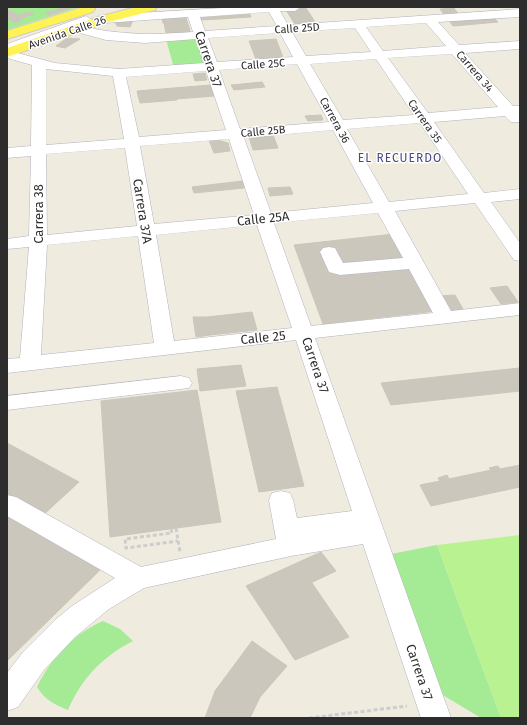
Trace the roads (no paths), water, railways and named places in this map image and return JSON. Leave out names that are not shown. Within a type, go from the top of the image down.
[{"type":"main road","name":"Avenida Calle 26","points":[[7,35],[98,7]]},
{"type":"main road","name":"Avenida Calle 26","points":[[7,41],[103,13],[151,7]]},
{"type":"main road","name":"Avenida Calle 26","points":[[7,54],[74,29],[103,13]]},
{"type":"street","points":[[7,41],[115,7]]},
{"type":"street","points":[[7,48],[93,18],[133,7]]},
{"type":"street","points":[[103,13],[193,13],[295,7]]},
{"type":"street","points":[[456,7],[464,17]]},
{"type":"street","name":"Carrera 36","points":[[273,8],[445,317]]},
{"type":"street","name":"Carrera 37","points":[[193,13],[305,333],[436,718]]},
{"type":"street","name":"Calle 25D","points":[[74,29],[106,36],[145,39],[358,24],[386,17],[429,19],[520,13]]},
{"type":"street","points":[[499,14],[510,24]]},
{"type":"street","name":"Carrera 34","points":[[429,19],[456,50],[514,110],[520,124]]},
{"type":"street","name":"Carrera 35","points":[[358,24],[520,256]]},
{"type":"street","points":[[106,36],[113,30],[131,31]]},
{"type":"street","points":[[162,37],[166,59]]},
{"type":"street","name":"Calle 25C","points":[[7,54],[39,64],[71,70],[119,73],[166,59],[212,68],[520,45]]},
{"type":"street","name":"Carrera 38","points":[[30,364],[38,242],[39,64]]},
{"type":"street","name":"Carrera 37A","points":[[119,73],[166,348]]},
{"type":"street","name":"Calle 25B","points":[[7,153],[514,110]]},
{"type":"street","name":"Calle 25A","points":[[7,244],[520,194]]},
{"type":"street","points":[[329,252],[336,268],[340,269],[415,263]]},
{"type":"street","name":"Calle 25","points":[[7,366],[520,309]]},
{"type":"street","points":[[7,403],[181,383]]},
{"type":"street","points":[[281,500],[289,537]]},
{"type":"street","points":[[7,504],[138,578]]},
{"type":"street","points":[[7,697],[33,662],[72,623],[98,600],[115,589],[138,578],[183,568],[289,537],[370,525]]},
{"type":"district","name":"EL RECUERDO","points":[[400,158]]}]
